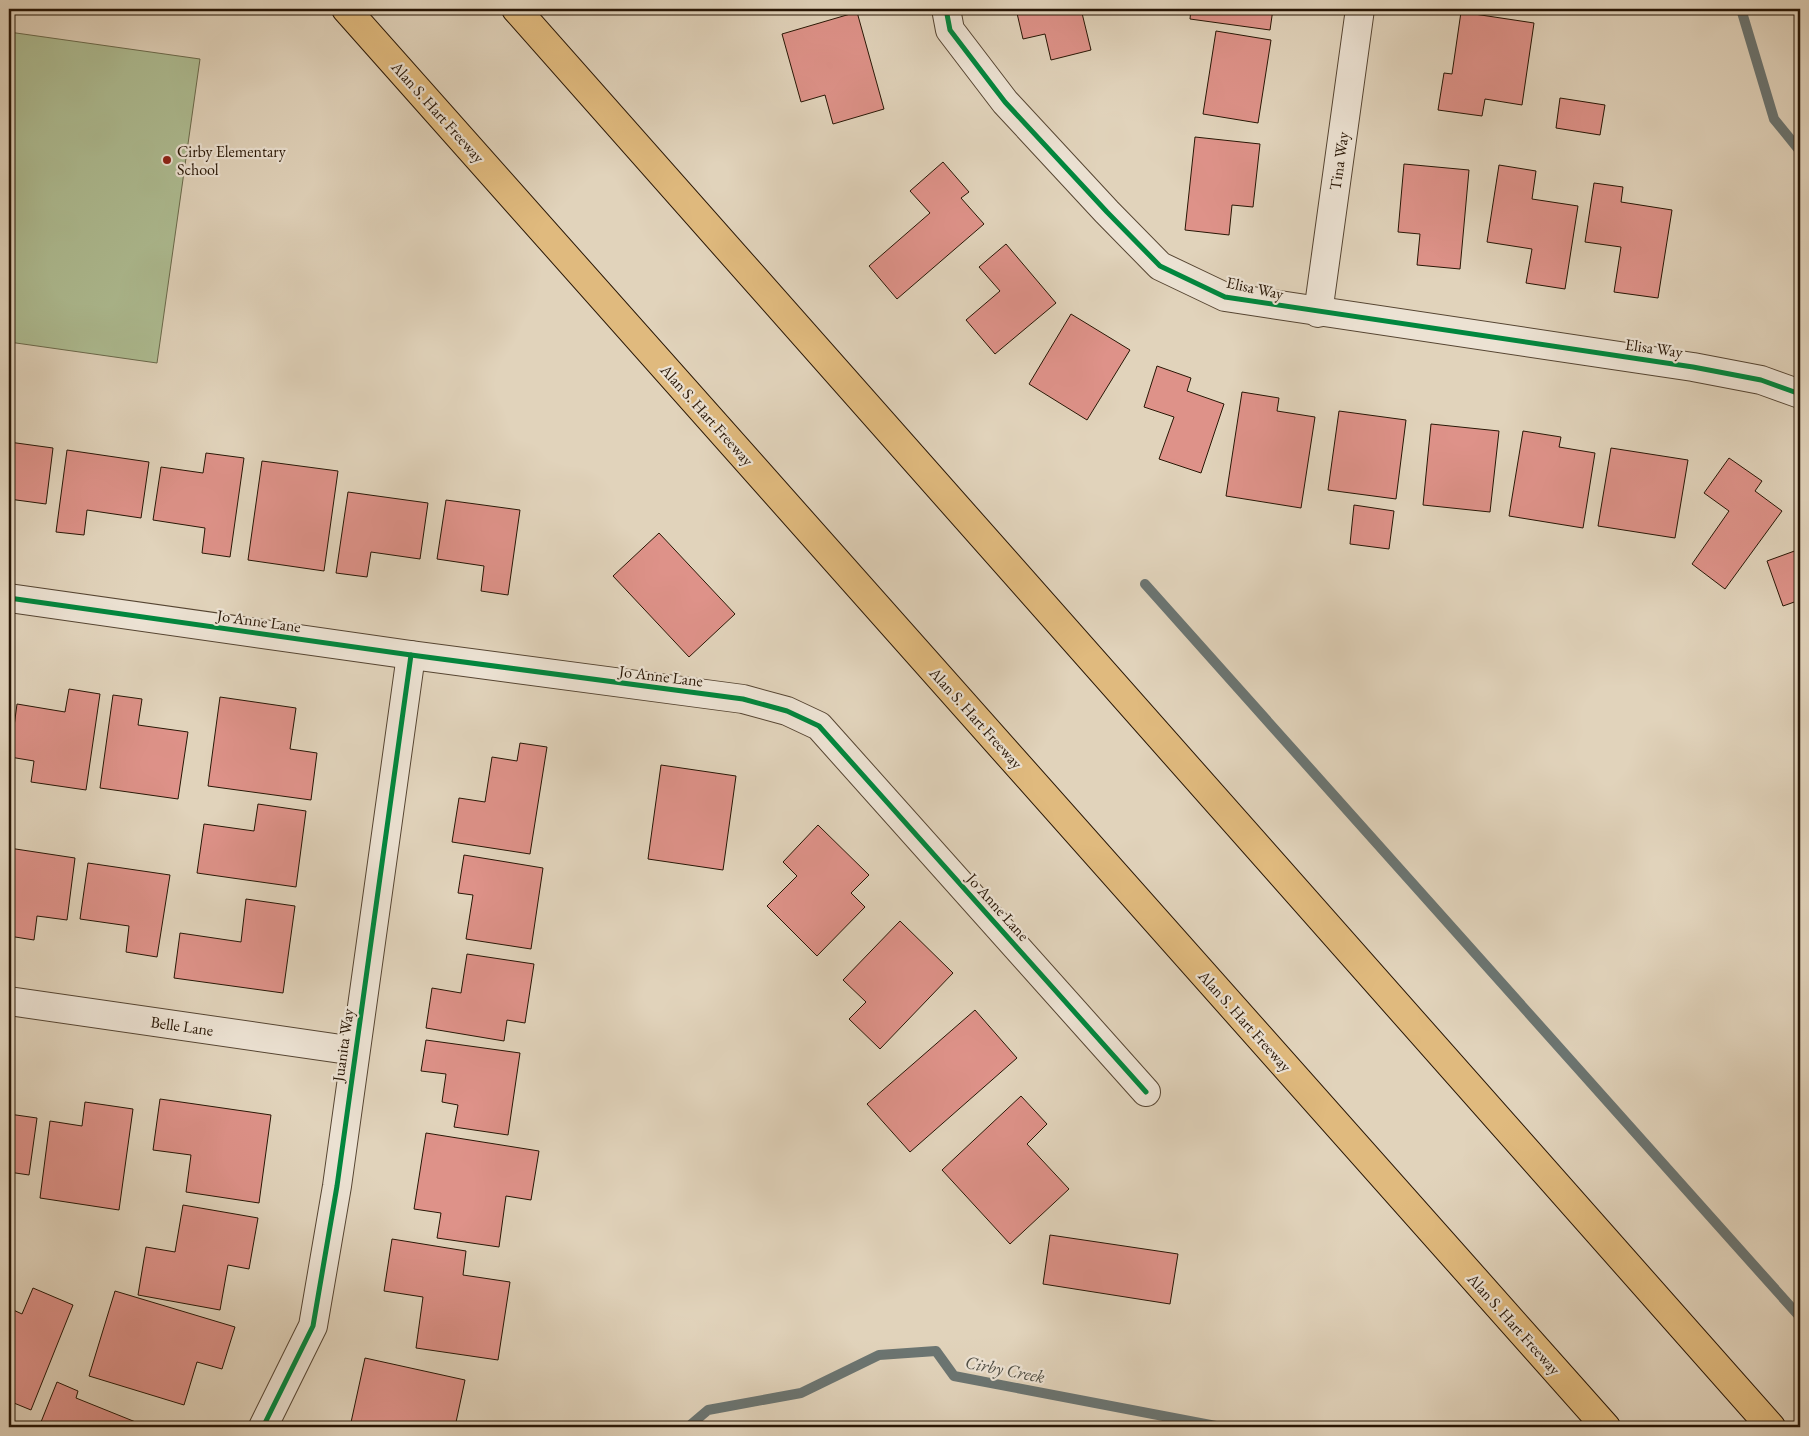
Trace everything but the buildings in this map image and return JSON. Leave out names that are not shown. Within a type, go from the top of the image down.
[{"type":"highway","name":"Alan S. Hart Freeway","points":[[346,9],[1606,1427]]},
{"type":"highway","points":[[516,9],[1771,1427]]},
{"type":"street","name":"Elisa Way","points":[[946,9],[950,30],[1005,102],[1107,212],[1160,266],[1225,297],[1693,367],[1761,380],[1800,394]]},
{"type":"street","name":"Tina Way","points":[[1318,312],[1360,9]]},
{"type":"street","name":"Jo Anne Lane","points":[[9,598],[410,656],[743,699],[787,711],[818,726],[1146,1092]]},
{"type":"street","name":"Juanita Way","points":[[263,1427],[313,1326],[337,1186],[410,656]]},
{"type":"street","name":"Belle Lane","points":[[9,1001],[355,1051]]},
{"type":"green space","points":[[9,32],[200,59],[157,363],[9,342]]},
{"type":"waterway","name":"Cirby Creek","points":[[1741,9],[1774,119],[1800,151]]},
{"type":"waterway","points":[[1145,584],[1800,1317]]},
{"type":"waterway","name":"Cirby Creek","points":[[688,1427],[708,1410],[801,1393],[879,1355],[936,1351],[954,1376],[1221,1427]]},
{"type":"cycle path","points":[[946,9],[950,30],[1005,102],[1107,212],[1160,266],[1225,297],[1693,367],[1761,380],[1800,394]]},
{"type":"cycle path","points":[[9,598],[411,655],[743,699],[787,711],[819,726],[1146,1092]]},
{"type":"cycle path","points":[[263,1427],[313,1326],[337,1186],[411,655]]},
{"type":"place","name":"Cirby Elementary School","points":[[167,160]]}]
